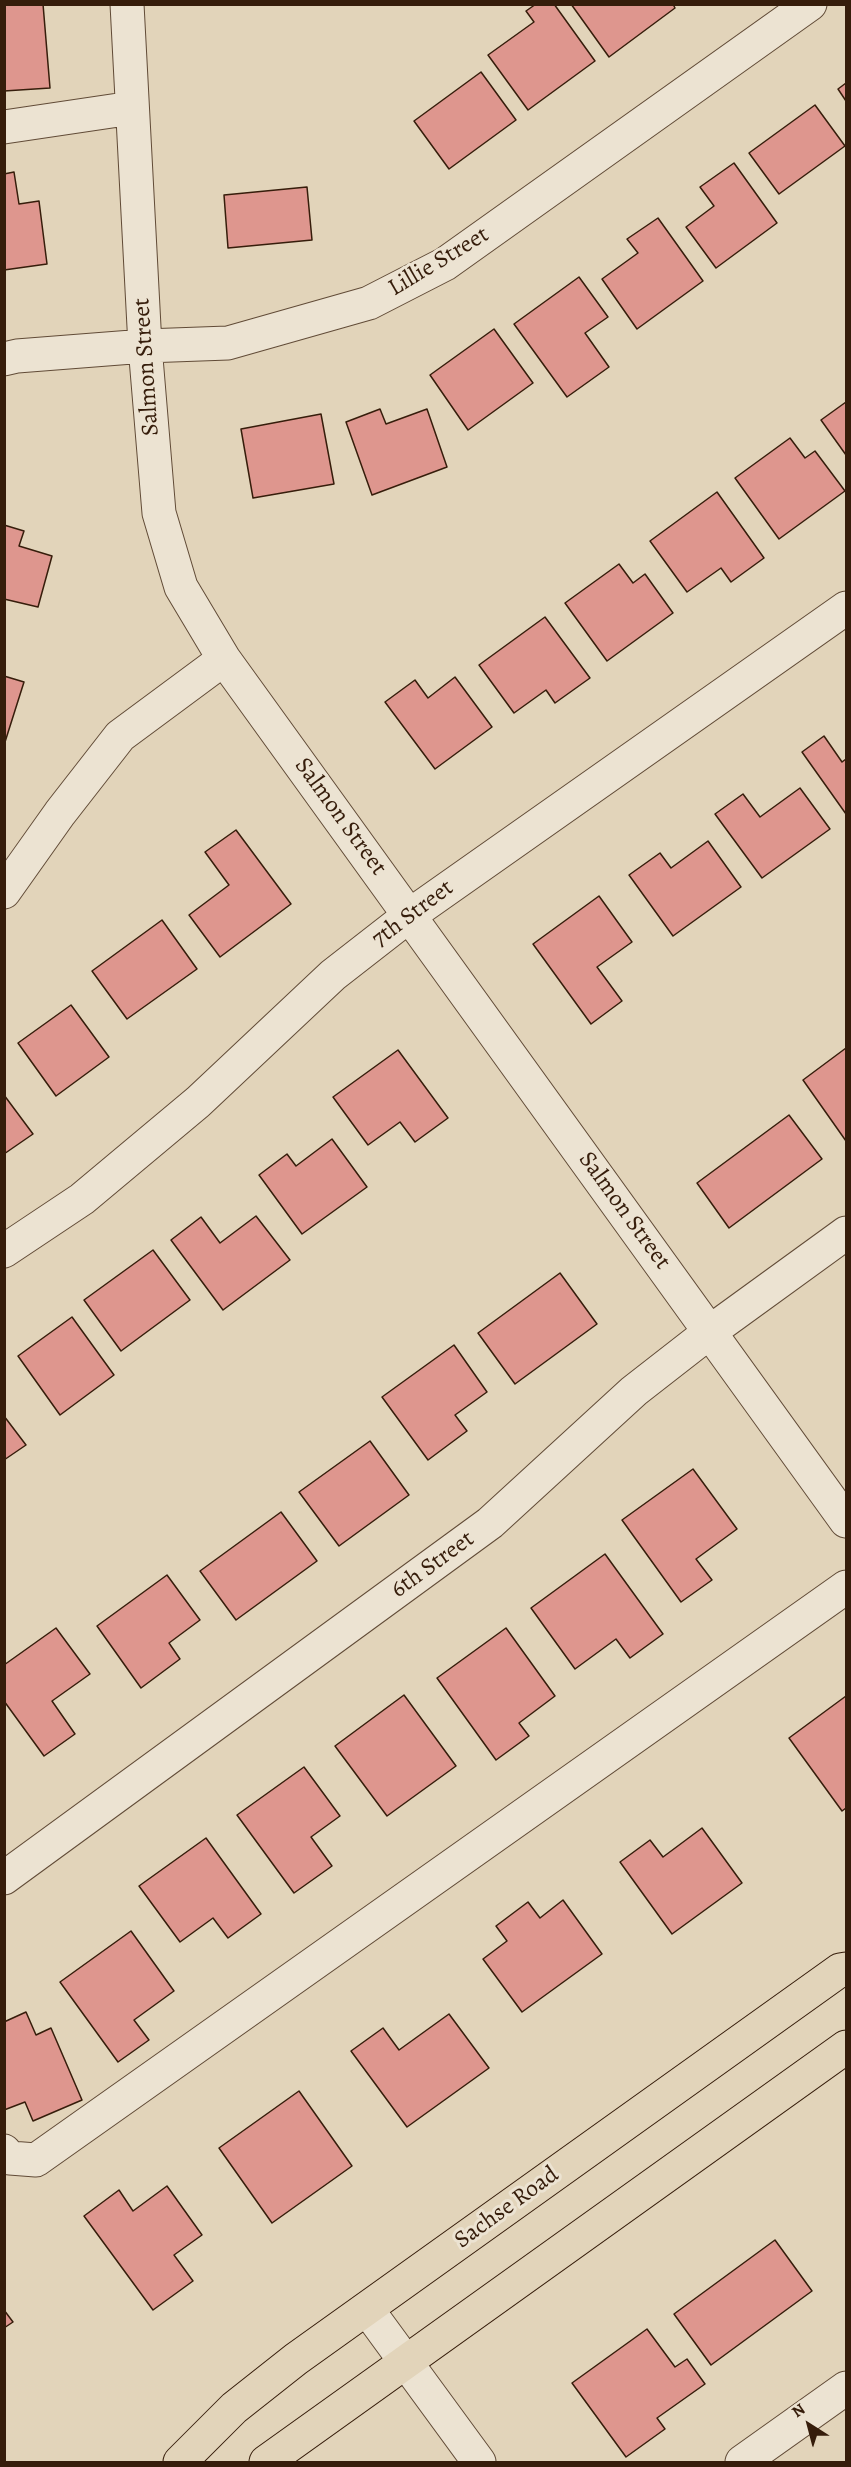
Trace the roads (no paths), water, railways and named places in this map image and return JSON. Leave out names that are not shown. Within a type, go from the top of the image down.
[{"type":"main road","name":"Sachse Road","points":[[180,2463],[234,2408],[296,2359],[840,1970],[846,1969]]},
{"type":"main road","points":[[266,2463],[846,2047]]},
{"type":"street","name":"Salmon Street","points":[[127,4],[145,346],[159,513],[181,587],[224,659],[846,1521]]},
{"type":"street","name":"Lillie Street","points":[[4,359],[145,346],[228,343],[369,303],[445,264],[810,4]]},
{"type":"street","points":[[4,128],[132,108]]},
{"type":"street","name":"7th Street","points":[[4,1251],[82,1199],[198,1102],[333,975],[410,915],[846,608]]},
{"type":"street","points":[[4,892],[60,813],[120,736],[224,659]]},
{"type":"street","name":"6th Street","points":[[4,1878],[490,1523],[634,1391],[711,1331],[846,1233]]},
{"type":"street","points":[[4,2151],[10,2158],[36,2160],[846,1587]]},
{"type":"street","points":[[367,2309],[479,2463]]},
{"type":"street","points":[[742,2463],[846,2388]]}]
